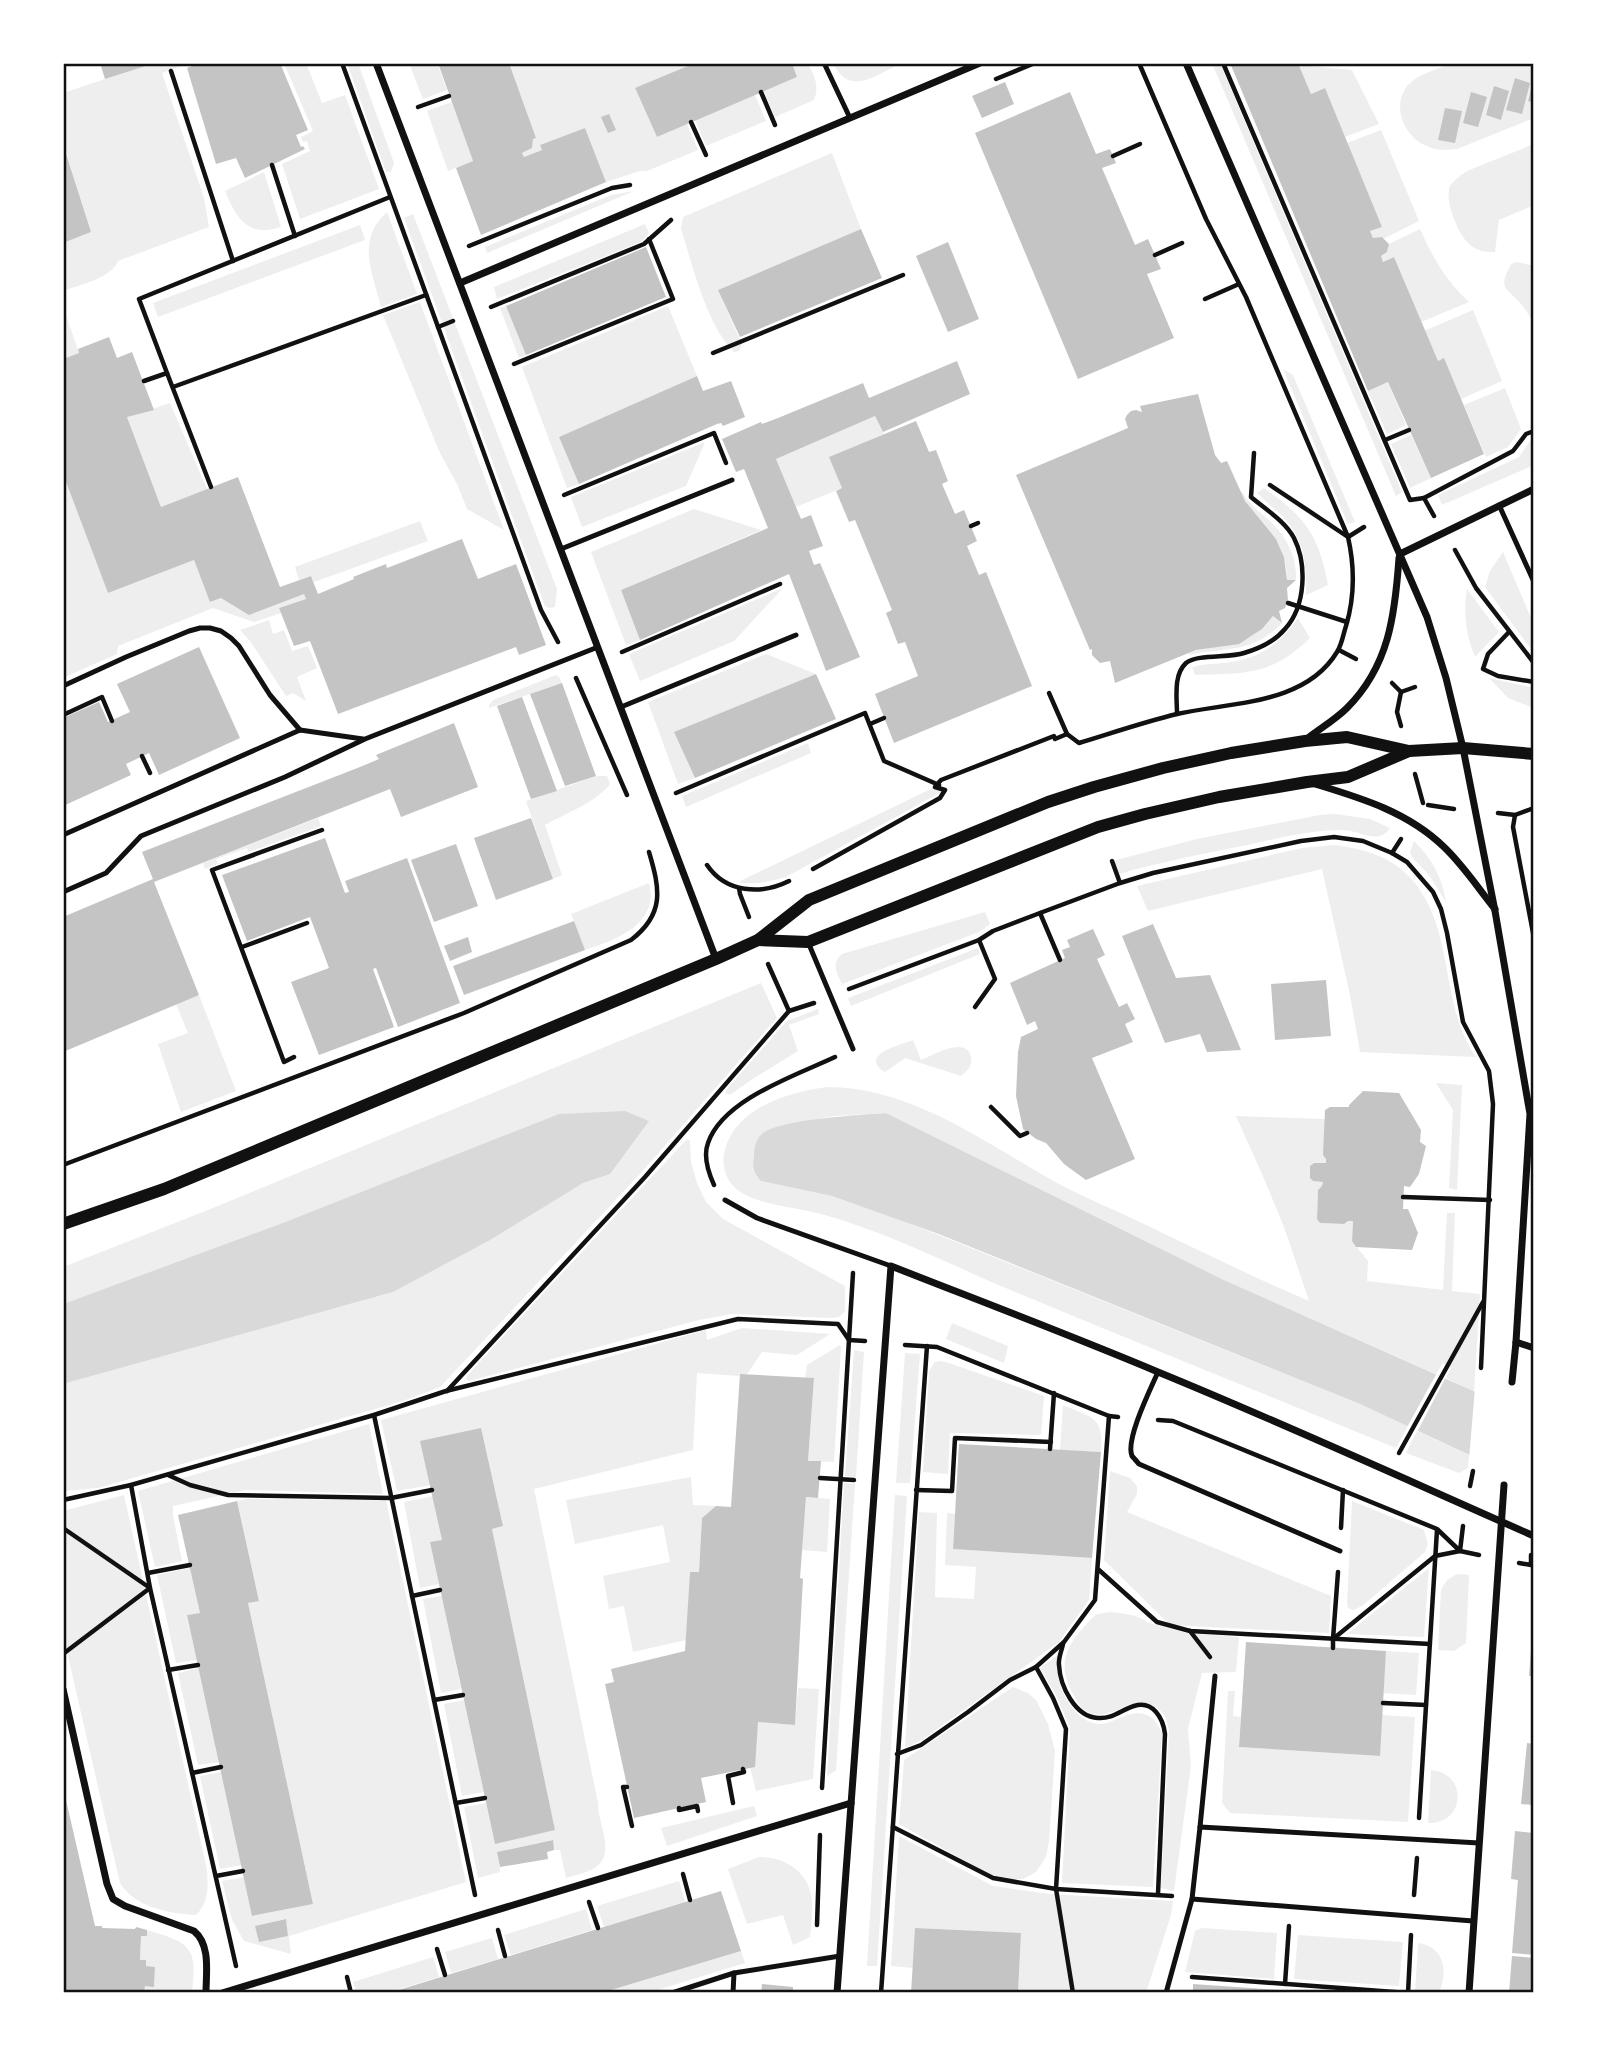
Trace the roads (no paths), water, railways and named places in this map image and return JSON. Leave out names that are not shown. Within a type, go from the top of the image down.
[{"type":"street","points":[[376,63],[716,959]]},
{"type":"street","points":[[460,283],[980,63]]},
{"type":"street","points":[[1186,63],[1427,617],[1446,678],[1463,748],[1532,1113],[1512,1382]]},
{"type":"street","points":[[1400,554],[1534,489]]},
{"type":"street","points":[[1305,741],[1345,710],[1364,690],[1375,670],[1392,626],[1400,554]]},
{"type":"street","points":[[63,1224],[164,1189],[716,959],[758,940],[809,900],[1048,802],[1094,787],[1231,753],[1347,737],[1409,751],[1463,748],[1534,754]]},
{"type":"street","points":[[758,940],[807,942],[1098,827],[1207,800],[1348,777],[1409,751]]},
{"type":"street","points":[[1307,782],[1364,799],[1392,811],[1427,833],[1457,860],[1495,911]]},
{"type":"street","points":[[837,1993],[891,1266],[1158,1372],[1534,1536]]},
{"type":"street","points":[[1516,1342],[1534,1348]]},
{"type":"street","points":[[1469,1993],[1504,1485]]},
{"type":"street","points":[[63,1689],[107,1884],[113,1899],[125,1906],[194,1931],[202,1938],[206,1955],[206,1993]]},
{"type":"street","points":[[222,1993],[851,1803]]},
{"type":"lane","points":[[824,63],[850,118]]},
{"type":"lane","points":[[561,549],[732,480]]},
{"type":"lane","points":[[1499,505],[1534,582]]},
{"type":"lane","points":[[63,686],[189,631],[210,628],[221,631],[239,646],[270,695],[300,730]]},
{"type":"lane","points":[[621,707],[796,635]]},
{"type":"lane","points":[[63,892],[106,873],[141,836],[285,777],[365,739],[598,647]]},
{"type":"lane","points":[[63,835],[300,730],[365,739]]},
{"type":"lane","points":[[807,942],[853,1049]]},
{"type":"lane","points":[[725,1200],[757,1218],[891,1266]]},
{"type":"lane","points":[[1158,1372],[1138,1419],[1131,1448],[1132,1455],[1139,1464],[1340,1551]]},
{"type":"lane","points":[[1166,1993],[1192,1899],[1215,1676]]},
{"type":"lane","points":[[1200,1827],[1479,1843]]},
{"type":"lane","points":[[1192,1899],[1474,1921]]},
{"type":"lane","points":[[671,1993],[734,1973],[839,1956]]},
{"type":"lane","points":[[733,1993],[734,1973]]}]
